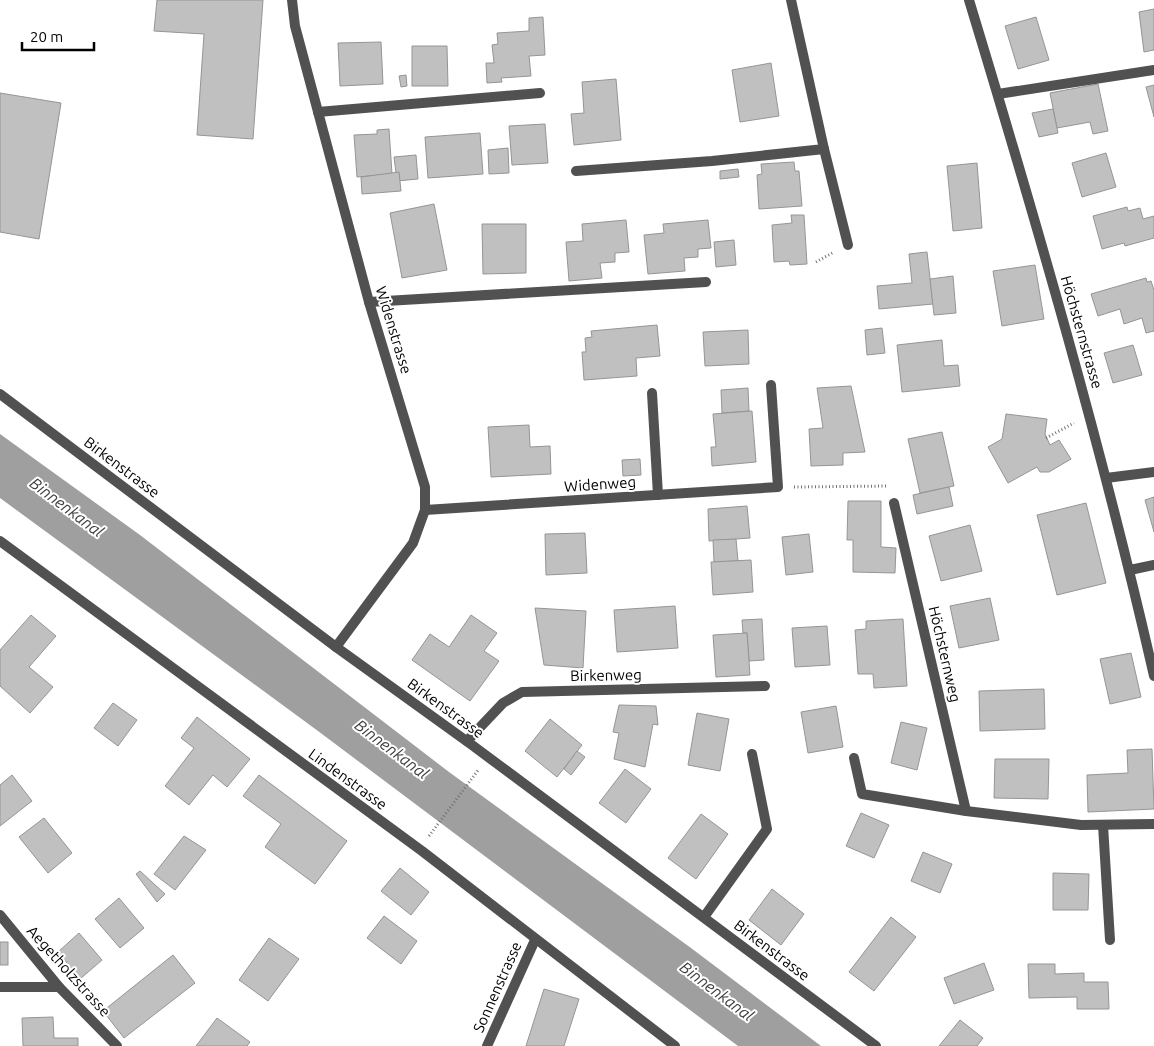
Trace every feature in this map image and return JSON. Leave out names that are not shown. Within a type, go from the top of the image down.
[{"type":"street","name":"Widenstrasse","points":[[292,0],[295,26],[369,302],[425,487],[424,510],[413,543],[336,647]]},
{"type":"street","points":[[791,0],[824,149],[848,245]]},
{"type":"street","name":"Höchsternstrasse","points":[[969,0],[1078,371],[1130,570],[1154,676]]},
{"type":"street","points":[[998,94],[1154,70]]},
{"type":"street","points":[[318,112],[540,93]]},
{"type":"street","points":[[576,171],[712,161],[824,149]]},
{"type":"street","points":[[369,302],[706,282]]},
{"type":"street","points":[[771,385],[778,487]]},
{"type":"street","points":[[652,393],[658,495]]},
{"type":"street","name":"Birkenstrasse","points":[[0,394],[336,647],[467,741],[876,1046]]},
{"type":"street","points":[[1106,478],[1154,472]]},
{"type":"street","name":"Widenweg","points":[[424,510],[778,487]]},
{"type":"street","name":"Höchsternweg","points":[[894,503],[966,811]]},
{"type":"street","name":"Lindenstrasse","points":[[0,541],[410,842],[675,1046]]},
{"type":"street","points":[[1130,570],[1154,565]]},
{"type":"street","name":"Birkenweg","points":[[467,741],[503,703],[522,692],[766,686]]},
{"type":"street","points":[[704,917],[767,829],[752,754]]},
{"type":"street","points":[[854,758],[862,794],[966,811],[1081,825],[1154,824]]},
{"type":"street","points":[[1103,825],[1110,940]]},
{"type":"street","name":"Aegetholzstrasse","points":[[0,915],[59,987],[117,1046]]},
{"type":"street","name":"Sonnenstrasse","points":[[488,1046],[535,940]]},
{"type":"street","points":[[0,987],[59,987]]},
{"type":"path","points":[[1046,438],[1078,420]]},
{"type":"path","points":[[778,487],[890,486],[894,503]]},
{"type":"path","points":[[427,839],[479,768]]},
{"type":"water","name":"Binnenkanal","points":[[0,434],[140,535],[449,772],[691,948],[821,1046],[738,1046],[318,731],[0,498]]},
{"type":"building","points":[[157,0],[263,0],[253,139],[197,135],[204,34],[154,31]]},
{"type":"building","points":[[1154,9],[1154,50],[1144,52],[1139,12]]},
{"type":"building","points":[[543,17],[545,55],[529,56],[531,76],[501,78],[502,82],[487,83],[486,63],[494,63],[492,45],[498,44],[497,33],[529,31],[529,18]]},
{"type":"building","points":[[1036,17],[1049,60],[1018,69],[1005,26]]},
{"type":"building","points":[[381,42],[383,84],[340,86],[338,43]]},
{"type":"building","points":[[412,46],[447,46],[448,86],[412,86]]},
{"type":"building","points":[[771,63],[779,116],[740,122],[732,70]]},
{"type":"building","points":[[406,75],[407,86],[401,87],[399,76]]},
{"type":"building","points":[[616,79],[621,140],[574,145],[571,114],[584,113],[582,82]]},
{"type":"building","points":[[1098,84],[1108,131],[1093,134],[1090,122],[1057,128],[1050,93]]},
{"type":"building","points":[[1154,85],[1154,117],[1146,87]]},
{"type":"building","points":[[0,93],[61,103],[39,239],[0,232]]},
{"type":"building","points":[[1053,109],[1058,133],[1039,137],[1032,113]]},
{"type":"building","points":[[545,124],[548,163],[512,165],[509,126]]},
{"type":"building","points":[[389,129],[392,174],[357,177],[354,135],[377,134],[377,130]]},
{"type":"building","points":[[480,133],[483,174],[428,178],[425,137]]},
{"type":"building","points":[[508,148],[509,173],[489,174],[488,150]]},
{"type":"building","points":[[1106,153],[1116,187],[1082,197],[1072,163]]},
{"type":"building","points":[[416,155],[418,179],[397,181],[394,157]]},
{"type":"building","points":[[794,162],[795,171],[799,171],[802,206],[759,209],[757,175],[762,174],[761,164]]},
{"type":"building","points":[[977,163],[982,228],[953,231],[947,166]]},
{"type":"building","points":[[738,169],[739,177],[720,179],[720,171]]},
{"type":"building","points":[[399,172],[401,191],[362,194],[361,177]]},
{"type":"building","points":[[434,204],[447,270],[402,278],[390,213]]},
{"type":"building","points":[[1127,207],[1128,211],[1140,208],[1143,219],[1154,216],[1154,238],[1125,246],[1124,243],[1102,249],[1093,216]]},
{"type":"building","points":[[791,215],[804,215],[807,264],[790,265],[789,261],[774,262],[772,225],[792,223]]},
{"type":"building","points":[[626,220],[629,252],[615,253],[615,262],[600,263],[602,278],[569,281],[566,242],[583,241],[582,224]]},
{"type":"building","points":[[708,220],[711,248],[698,249],[698,257],[684,258],[685,271],[648,274],[644,235],[664,233],[663,224]]},
{"type":"building","points":[[482,224],[526,224],[526,273],[483,274]]},
{"type":"building","points":[[734,240],[736,265],[716,267],[714,242]]},
{"type":"building","points":[[927,252],[933,304],[879,309],[877,286],[912,283],[909,254]]},
{"type":"building","points":[[1035,265],[1044,319],[1002,326],[993,271]]},
{"type":"building","points":[[953,276],[956,313],[934,315],[930,279]]},
{"type":"building","points":[[1146,278],[1147,282],[1151,281],[1154,290],[1154,331],[1146,333],[1142,318],[1124,324],[1120,309],[1098,316],[1091,294]]},
{"type":"building","points":[[657,325],[660,356],[636,358],[637,376],[584,380],[582,352],[586,352],[585,338],[592,337],[591,331]]},
{"type":"building","points":[[882,328],[885,353],[867,355],[865,330]]},
{"type":"building","points":[[748,330],[749,364],[705,366],[703,332]]},
{"type":"building","points":[[942,340],[944,366],[958,365],[960,386],[902,392],[897,345]]},
{"type":"building","points":[[1133,345],[1142,375],[1113,383],[1104,353]]},
{"type":"building","points":[[851,386],[865,452],[843,453],[843,465],[811,466],[809,429],[823,428],[817,388]]},
{"type":"building","points":[[748,388],[749,411],[722,413],[721,390]]},
{"type":"building","points":[[752,411],[756,462],[712,466],[711,447],[716,447],[713,414]]},
{"type":"building","points":[[1006,414],[1047,419],[1045,434],[1050,445],[1059,440],[1071,459],[1049,472],[1040,472],[1037,467],[1008,483],[988,447],[1002,439]]},
{"type":"building","points":[[529,425],[530,447],[550,446],[551,474],[491,477],[488,427]]},
{"type":"building","points":[[942,432],[954,486],[920,493],[908,439]]},
{"type":"building","points":[[640,459],[641,475],[623,476],[622,460]]},
{"type":"building","points":[[949,487],[953,506],[917,514],[913,495]]},
{"type":"building","points":[[1154,497],[1154,532],[1145,500]]},
{"type":"building","points":[[848,501],[881,501],[881,547],[896,548],[895,573],[853,572],[853,540],[847,540]]},
{"type":"building","points":[[1086,503],[1106,583],[1057,595],[1037,515]]},
{"type":"building","points":[[747,506],[750,538],[709,541],[708,509]]},
{"type":"building","points":[[970,525],[982,571],[941,581],[929,536]]},
{"type":"building","points":[[585,533],[587,573],[546,575],[545,534]]},
{"type":"building","points":[[809,534],[813,572],[786,575],[782,537]]},
{"type":"building","points":[[736,539],[738,561],[714,562],[713,540]]},
{"type":"building","points":[[751,560],[753,592],[713,595],[711,562]]},
{"type":"building","points":[[990,598],[999,640],[959,648],[950,606]]},
{"type":"building","points":[[675,606],[678,648],[617,652],[614,610]]},
{"type":"building","points":[[535,608],[586,611],[583,668],[544,665]]},
{"type":"building","points":[[31,615],[56,636],[29,667],[53,687],[30,713],[0,686],[0,650]]},
{"type":"building","points":[[471,615],[497,633],[484,651],[499,661],[470,701],[412,660],[430,634],[449,647]]},
{"type":"building","points":[[762,619],[764,660],[749,661],[747,633],[743,633],[742,620]]},
{"type":"building","points":[[903,619],[907,686],[874,688],[873,674],[858,674],[855,630],[866,629],[866,621]]},
{"type":"building","points":[[827,626],[830,665],[795,667],[792,628]]},
{"type":"building","points":[[747,633],[750,675],[716,677],[713,635]]},
{"type":"building","points":[[1131,653],[1141,697],[1110,704],[1100,659]]},
{"type":"building","points":[[1044,689],[1045,729],[980,731],[979,691]]},
{"type":"building","points":[[113,703],[137,720],[118,746],[94,728]]},
{"type":"building","points":[[619,705],[656,706],[658,725],[653,724],[645,767],[614,759],[619,733],[613,732]]},
{"type":"building","points":[[836,706],[843,747],[808,753],[801,712]]},
{"type":"building","points":[[697,713],[729,719],[720,771],[688,765]]},
{"type":"building","points":[[197,717],[250,759],[227,787],[213,775],[189,805],[165,786],[194,748],[181,738]]},
{"type":"building","points":[[550,719],[582,745],[557,777],[525,751]]},
{"type":"building","points":[[901,722],[927,728],[917,770],[891,763]]},
{"type":"building","points":[[1152,749],[1154,809],[1088,812],[1087,775],[1128,773],[1127,750]]},
{"type":"building","points":[[577,751],[585,757],[571,775],[564,769]]},
{"type":"building","points":[[995,759],[1049,759],[1048,799],[994,798]]},
{"type":"building","points":[[625,769],[651,789],[626,823],[599,803]]},
{"type":"building","points":[[12,775],[32,801],[0,826],[0,785]]},
{"type":"building","points":[[259,775],[347,841],[315,884],[265,847],[281,824],[243,796]]},
{"type":"building","points":[[861,813],[889,825],[874,858],[846,846]]},
{"type":"building","points":[[701,814],[728,834],[696,879],[668,858]]},
{"type":"building","points":[[44,818],[72,853],[48,873],[19,837]]},
{"type":"building","points":[[184,836],[206,850],[175,890],[154,874]]},
{"type":"building","points":[[923,852],[952,864],[940,893],[911,881]]},
{"type":"building","points":[[400,868],[429,892],[411,915],[381,891]]},
{"type":"building","points":[[140,871],[165,894],[157,902],[136,874]]},
{"type":"building","points":[[1053,873],[1089,874],[1088,910],[1053,910]]},
{"type":"building","points":[[772,889],[804,914],[781,945],[749,920]]},
{"type":"building","points":[[119,898],[144,928],[120,948],[95,919]]},
{"type":"building","points":[[384,916],[417,941],[401,964],[367,938]]},
{"type":"building","points":[[891,917],[916,937],[874,991],[849,972]]},
{"type":"building","points":[[79,933],[102,960],[80,979],[58,952]]},
{"type":"building","points":[[269,938],[299,959],[268,1001],[239,980]]},
{"type":"building","points":[[0,942],[8,942],[8,965],[0,965]]},
{"type":"building","points":[[173,955],[195,983],[124,1038],[103,1011]]},
{"type":"building","points":[[984,963],[994,990],[954,1004],[944,978]]},
{"type":"building","points":[[1028,964],[1055,964],[1055,974],[1084,973],[1084,982],[1108,982],[1109,1009],[1077,1009],[1077,997],[1029,998]]},
{"type":"building","points":[[544,989],[579,999],[564,1046],[526,1046]]},
{"type":"building","points":[[53,1017],[54,1038],[78,1038],[78,1046],[23,1046],[22,1018]]},
{"type":"building","points":[[217,1018],[250,1042],[247,1046],[196,1046]]},
{"type":"building","points":[[960,1020],[983,1038],[977,1046],[939,1046]]}]
